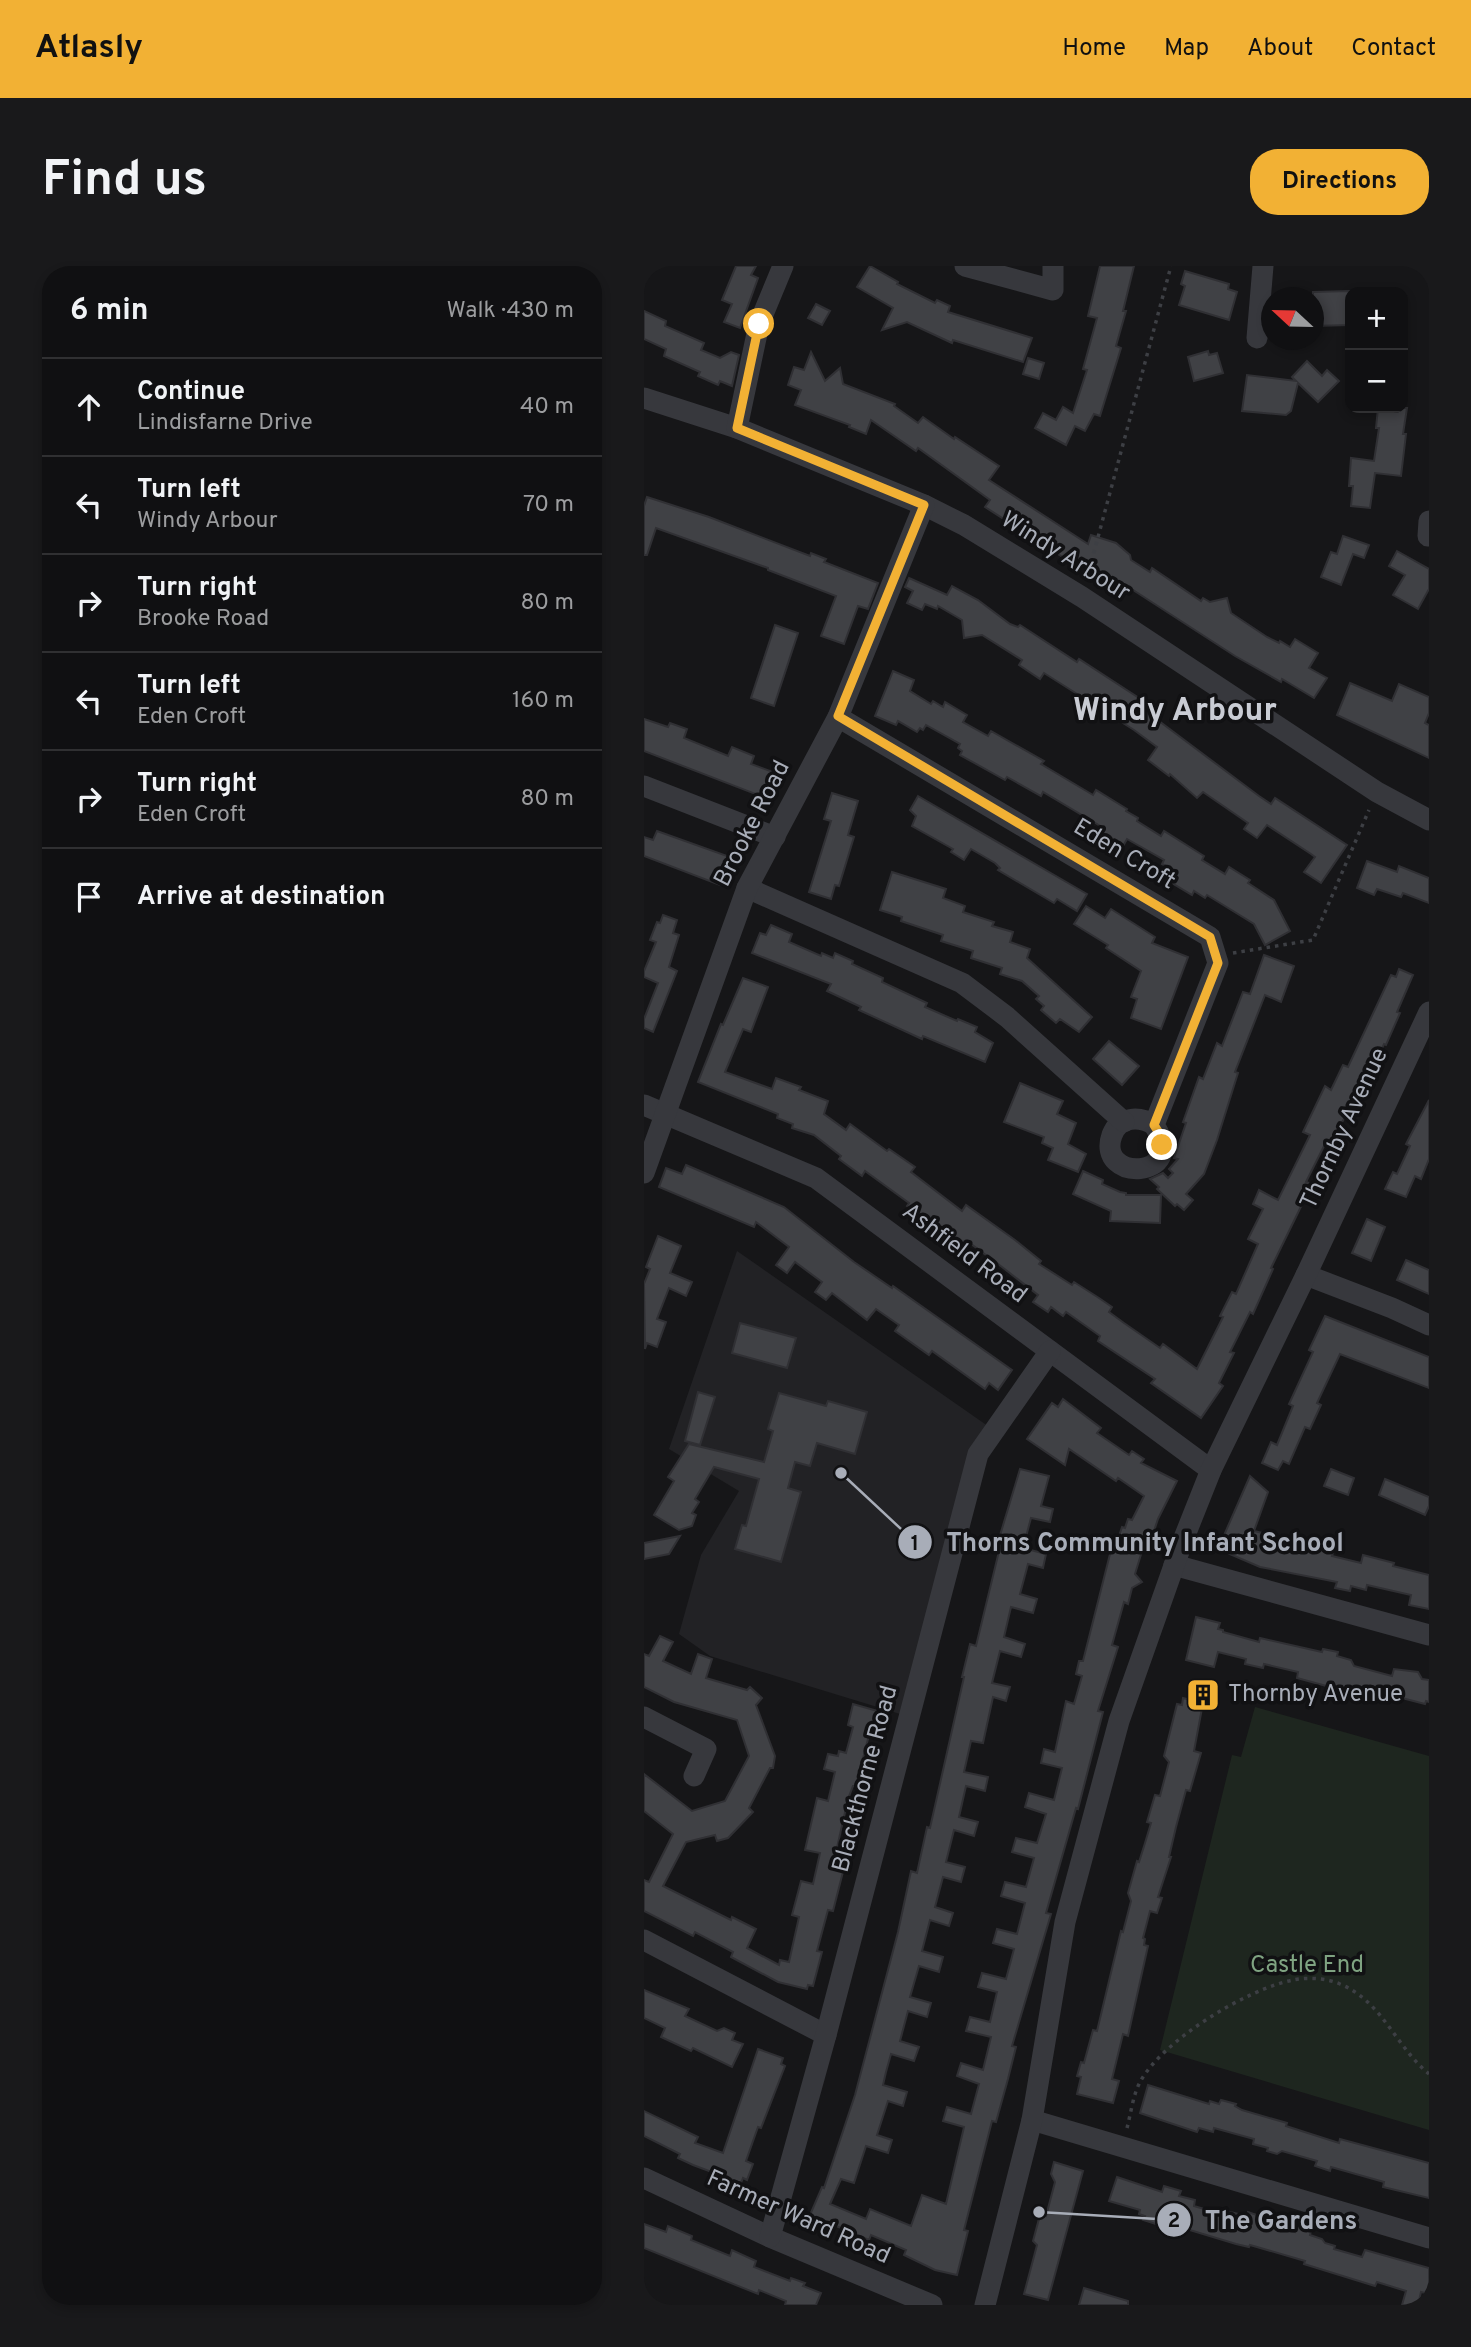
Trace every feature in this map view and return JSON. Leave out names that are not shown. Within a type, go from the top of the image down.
[{"type":"street","points":[[737,428],[759,324],[783,266]]},
{"type":"street","points":[[965,266],[1053,290],[1053,266]]},
{"type":"street","points":[[1256,338],[1263,266]]},
{"type":"street","name":"Windy Arbour","points":[[644,398],[737,428],[924,505],[964,525],[1082,597],[1377,792],[1429,820]]},
{"type":"street","name":"Brooke Road","points":[[644,1173],[747,888],[838,716],[924,505]]},
{"type":"street","points":[[1428,536],[1429,521]]},
{"type":"street","name":"Eden Croft","points":[[838,716],[1210,937],[1217,956]]},
{"type":"street","points":[[644,786],[775,837]]},
{"type":"street","points":[[747,888],[962,983],[1007,1017],[1124,1122]]},
{"type":"street","points":[[1154,1125],[1218,963],[1217,956]]},
{"type":"street","name":"Thornby Avenue","points":[[985,2305],[1032,2120],[1065,1922],[1119,1721],[1211,1470],[1429,1012]]},
{"type":"street","name":"Ashfield Road","points":[[644,1105],[816,1178],[1211,1470]]},
{"type":"street","points":[[1138,1118],[1154,1125],[1161,1136],[1162,1145],[1158,1158],[1148,1168],[1130,1169],[1117,1161],[1111,1145],[1112,1135],[1124,1122],[1138,1118]]},
{"type":"street","points":[[1306,1275],[1429,1325]]},
{"type":"street","name":"Blackthorne Road","points":[[770,2237],[826,2035],[978,1454],[1050,1351]]},
{"type":"street","points":[[1174,1565],[1429,1635]]},
{"type":"street","points":[[644,1717],[709,1742],[694,1776]]},
{"type":"street","points":[[644,1940],[826,2035]]},
{"type":"street","points":[[1032,2120],[1429,2238]]},
{"type":"street","name":"Farmer Ward Road","points":[[644,2178],[770,2237],[932,2305]]},
{"type":"path","points":[[1082,597],[1171,266]]},
{"type":"path","points":[[1217,956],[1313,940],[1377,792]]},
{"type":"path","points":[[1122,2146],[1140,2082],[1167,2049],[1201,2023],[1242,2000],[1293,1980],[1317,1978],[1339,1984],[1357,1993],[1372,2006],[1404,2048],[1429,2074]]},
{"type":"shaded area","points":[[737,1251],[995,1431],[910,1717],[710,1656],[679,1634],[701,1555],[739,1491],[669,1449]]},
{"type":"green space","name":"Castle End","points":[[1255,1707],[1429,1756],[1429,2130],[1160,2050],[1232,1755],[1241,1757]]},
{"type":"building","points":[[736,266],[756,266],[751,275],[758,278],[740,328],[724,322],[732,304],[722,300]]},
{"type":"building","points":[[870,266],[898,282],[897,284],[935,303],[937,300],[950,306],[948,312],[1032,338],[1023,362],[953,340],[952,343],[907,322],[882,330],[893,308],[857,287]]},
{"type":"building","points":[[1100,266],[1134,266],[1116,346],[1121,348],[1100,416],[1094,414],[1085,431],[1075,426],[1066,445],[1035,428],[1043,413],[1056,420],[1063,407],[1073,413],[1087,370],[1083,369],[1097,318],[1088,316]]},
{"type":"building","points":[[1185,271],[1229,284],[1228,289],[1237,292],[1229,320],[1179,305],[1185,286],[1181,284]]},
{"type":"building","points":[[1345,291],[1345,325],[1324,326],[1324,292]]},
{"type":"building","points":[[816,304],[830,311],[822,325],[808,318]]},
{"type":"building","points":[[644,311],[666,321],[665,326],[704,343],[701,350],[720,358],[731,352],[739,355],[732,386],[720,381],[718,385],[698,376],[700,372],[664,356],[666,349],[644,339]]},
{"type":"building","points":[[1208,351],[1209,355],[1217,353],[1223,373],[1194,381],[1188,357]]},
{"type":"building","points":[[811,352],[825,381],[840,368],[843,384],[895,404],[894,406],[918,423],[923,417],[999,466],[989,480],[1088,544],[1091,535],[1116,543],[1130,555],[1131,560],[1150,572],[1152,568],[1201,601],[1203,598],[1210,602],[1227,598],[1231,613],[1267,637],[1290,647],[1295,639],[1318,653],[1309,668],[1327,678],[1314,698],[1235,656],[1133,590],[1082,561],[1078,567],[985,507],[990,500],[918,448],[916,451],[871,420],[866,434],[849,427],[850,425],[795,405],[801,390],[788,385],[794,367],[804,370]]},
{"type":"building","points":[[1028,358],[1044,363],[1039,379],[1023,374]]},
{"type":"building","points":[[1307,361],[1322,376],[1327,370],[1339,381],[1318,402],[1298,383],[1291,411],[1286,415],[1242,411],[1247,375],[1296,381],[1292,377]]},
{"type":"building","points":[[1378,413],[1406,413],[1401,476],[1375,473],[1370,508],[1351,506],[1351,458],[1374,461],[1379,428],[1376,428]]},
{"type":"building","points":[[647,497],[709,517],[810,556],[811,553],[826,559],[824,562],[878,583],[868,609],[858,606],[844,644],[821,636],[836,596],[768,568],[656,528],[647,555],[644,555],[644,506]]},
{"type":"building","points":[[1343,536],[1369,545],[1364,558],[1353,554],[1341,585],[1321,577],[1331,552],[1337,554]]},
{"type":"building","points":[[1397,551],[1429,569],[1429,589],[1418,609],[1393,595],[1405,575],[1389,566]]},
{"type":"building","points":[[909,578],[947,595],[952,586],[978,600],[1010,624],[1018,627],[1020,625],[1077,662],[1079,659],[1159,711],[1155,718],[1259,796],[1271,804],[1275,798],[1347,845],[1321,883],[1304,872],[1315,857],[1267,825],[1257,838],[1244,829],[1248,823],[1203,792],[1197,798],[1170,774],[1169,776],[1148,760],[1157,747],[1134,730],[1044,673],[1040,679],[1019,665],[1022,660],[982,635],[964,638],[962,620],[938,606],[937,609],[925,604],[922,610],[907,603],[913,591],[905,587]]},
{"type":"building","points":[[775,625],[798,633],[774,706],[751,698]]},
{"type":"building","points":[[893,671],[914,680],[910,691],[931,704],[933,701],[943,707],[945,702],[967,715],[963,722],[988,736],[991,731],[1044,761],[1041,764],[1093,795],[1096,790],[1127,809],[1126,811],[1138,818],[1137,821],[1161,836],[1164,831],[1204,856],[1202,860],[1225,874],[1229,867],[1250,880],[1248,883],[1274,900],[1290,931],[1265,945],[1254,924],[1207,895],[1205,898],[1194,891],[1192,895],[1172,883],[1174,879],[1163,872],[1166,866],[1162,864],[1164,860],[1127,839],[1122,848],[1098,834],[1102,827],[1043,792],[1041,796],[1007,777],[1005,780],[960,755],[960,744],[926,725],[923,730],[920,728],[917,732],[898,721],[896,725],[875,716]]},
{"type":"building","points":[[1350,683],[1392,701],[1399,684],[1429,697],[1429,713],[1425,723],[1429,725],[1429,758],[1337,715]]},
{"type":"building","points":[[644,719],[668,727],[670,723],[687,729],[684,738],[728,756],[732,747],[754,756],[751,764],[781,775],[771,800],[644,751]]},
{"type":"building","points":[[832,793],[858,801],[848,835],[854,837],[839,886],[835,885],[831,899],[809,892],[831,821],[824,819]]},
{"type":"building","points":[[918,796],[1087,894],[1077,911],[1057,899],[1054,903],[998,870],[1000,868],[995,863],[971,849],[964,860],[951,852],[953,849],[912,826],[916,816],[910,810]]},
{"type":"building","points":[[657,831],[730,857],[720,885],[644,856],[644,837],[653,840]]},
{"type":"building","points":[[1367,861],[1397,872],[1399,866],[1429,878],[1429,903],[1403,893],[1401,897],[1377,889],[1374,895],[1357,888]]},
{"type":"building","points":[[892,872],[946,889],[943,898],[965,906],[963,912],[994,922],[992,926],[1013,932],[1010,942],[1030,949],[1027,958],[1092,1017],[1079,1032],[1060,1019],[1056,1023],[1041,1010],[1044,1006],[1036,999],[1039,996],[1022,981],[1000,974],[1002,968],[971,958],[973,951],[941,941],[943,935],[901,921],[902,917],[880,910]]},
{"type":"building","points":[[1086,906],[1105,918],[1111,909],[1155,937],[1152,943],[1188,957],[1161,1029],[1131,1018],[1137,999],[1131,997],[1141,971],[1106,948],[1108,945],[1074,924]]},
{"type":"building","points":[[663,915],[677,920],[673,933],[679,935],[669,967],[677,971],[653,1032],[644,1028],[644,1019],[658,983],[644,977],[644,971],[656,942],[650,940]]},
{"type":"building","points":[[771,925],[792,934],[789,942],[821,956],[822,953],[833,958],[835,953],[853,961],[852,964],[883,978],[882,982],[927,1003],[925,1007],[977,1027],[975,1032],[993,1043],[985,1062],[923,1036],[922,1039],[859,1010],[861,1007],[827,991],[831,984],[752,953],[760,933],[766,935]]},
{"type":"building","points":[[1264,955],[1294,966],[1281,1002],[1265,995],[1235,1072],[1238,1073],[1217,1140],[1204,1174],[1186,1194],[1193,1200],[1184,1210],[1177,1204],[1175,1206],[1150,1179],[1163,1173],[1168,1178],[1173,1173],[1169,1169],[1178,1159],[1174,1158],[1186,1123],[1183,1122],[1199,1077],[1203,1079],[1217,1043],[1222,1046],[1243,992],[1250,994]]},
{"type":"building","points":[[1399,969],[1413,975],[1386,1045],[1384,1044],[1359,1098],[1356,1097],[1330,1144],[1326,1142],[1306,1182],[1312,1184],[1271,1268],[1273,1269],[1253,1314],[1250,1312],[1230,1352],[1234,1353],[1219,1383],[1223,1386],[1201,1418],[1151,1383],[1155,1379],[1098,1341],[1100,1336],[1066,1312],[1063,1316],[1051,1307],[1048,1312],[1033,1302],[1038,1295],[1002,1267],[971,1244],[967,1250],[945,1235],[907,1206],[909,1203],[865,1171],[862,1176],[839,1159],[841,1156],[814,1135],[792,1128],[793,1124],[777,1118],[778,1114],[698,1082],[743,978],[768,987],[751,1032],[743,1029],[725,1072],[772,1089],[776,1078],[828,1101],[824,1114],[846,1130],[850,1124],[887,1151],[889,1149],[915,1167],[911,1172],[962,1211],[966,1205],[1041,1261],[1039,1264],[1099,1298],[1112,1307],[1109,1312],[1124,1323],[1160,1348],[1163,1344],[1197,1369],[1223,1317],[1220,1316],[1232,1292],[1236,1294],[1258,1244],[1248,1239],[1263,1209],[1253,1204],[1259,1190],[1278,1200],[1310,1135],[1303,1132],[1325,1086],[1331,1090],[1343,1065],[1348,1067],[1391,975],[1396,977]]},
{"type":"building","points":[[1109,1041],[1139,1066],[1122,1085],[1093,1059]]},
{"type":"building","points":[[1020,1083],[1063,1101],[1057,1114],[1076,1123],[1068,1144],[1086,1154],[1078,1172],[1048,1160],[1053,1148],[1042,1143],[1044,1137],[1004,1122]]},
{"type":"building","points":[[1429,1100],[1429,1159],[1421,1179],[1415,1176],[1406,1197],[1385,1189],[1393,1172],[1397,1174],[1410,1146],[1406,1144]]},
{"type":"building","points":[[686,1165],[784,1207],[854,1262],[892,1288],[893,1286],[1012,1370],[998,1390],[989,1383],[985,1389],[932,1351],[929,1355],[895,1331],[899,1325],[876,1309],[867,1320],[832,1293],[826,1300],[815,1292],[822,1282],[795,1262],[787,1273],[776,1265],[789,1247],[756,1222],[754,1227],[659,1187],[666,1168],[682,1174]]},
{"type":"building","points":[[1083,1171],[1126,1195],[1161,1195],[1160,1223],[1110,1221],[1111,1211],[1073,1194]]},
{"type":"building","points":[[1367,1219],[1385,1227],[1371,1261],[1352,1253]]},
{"type":"building","points":[[658,1236],[681,1246],[670,1273],[692,1282],[686,1296],[669,1288],[657,1319],[666,1322],[657,1347],[647,1343],[645,1349],[644,1284],[650,1269],[646,1267]]},
{"type":"building","points":[[1406,1260],[1429,1270],[1429,1294],[1397,1280]]},
{"type":"building","points":[[1325,1316],[1429,1357],[1429,1388],[1340,1354],[1317,1403],[1321,1405],[1310,1429],[1305,1427],[1289,1464],[1283,1461],[1278,1470],[1262,1463],[1271,1442],[1277,1445],[1293,1406],[1289,1404],[1313,1352],[1309,1350]]},
{"type":"building","points":[[740,1323],[796,1338],[787,1368],[732,1353]]},
{"type":"building","points":[[698,1392],[715,1397],[700,1445],[685,1441]]},
{"type":"building","points":[[779,1393],[826,1406],[828,1401],[867,1412],[855,1454],[817,1443],[810,1466],[795,1462],[788,1488],[801,1492],[781,1562],[735,1549],[742,1525],[746,1526],[759,1479],[714,1467],[695,1499],[699,1502],[692,1513],[696,1515],[692,1526],[679,1530],[654,1515],[674,1481],[668,1477],[689,1444],[764,1462],[773,1431],[768,1429]]},
{"type":"building","points":[[1063,1399],[1101,1428],[1097,1433],[1129,1455],[1132,1451],[1144,1459],[1141,1463],[1177,1481],[1152,1537],[1147,1535],[1135,1574],[1142,1582],[1132,1588],[1128,1604],[1124,1602],[1112,1645],[1118,1647],[1098,1711],[1103,1712],[1078,1809],[1076,1808],[1046,1913],[1051,1914],[1012,2046],[1016,2047],[1008,2079],[996,2122],[992,2121],[964,2230],[968,2231],[957,2275],[935,2270],[904,2255],[906,2250],[871,2235],[869,2240],[810,2215],[822,2187],[824,2188],[855,2095],[898,1932],[911,1871],[917,1873],[927,1827],[930,1828],[970,1644],[976,1646],[1001,1543],[998,1542],[1020,1469],[1049,1476],[1041,1506],[1053,1509],[1050,1522],[1031,1518],[1023,1548],[1046,1554],[1043,1568],[1028,1564],[1020,1594],[1037,1599],[1033,1613],[1011,1607],[1004,1637],[1025,1644],[1021,1657],[1000,1651],[992,1683],[1010,1687],[1006,1701],[993,1697],[983,1743],[971,1741],[964,1772],[988,1777],[985,1791],[966,1786],[959,1817],[978,1822],[974,1836],[954,1830],[946,1862],[965,1867],[961,1882],[943,1877],[935,1907],[953,1913],[949,1926],[930,1920],[922,1951],[943,1957],[939,1972],[919,1966],[910,1997],[931,2003],[927,2017],[908,2011],[900,2041],[919,2047],[914,2061],[891,2054],[886,2072],[883,2085],[907,2092],[903,2106],[888,2101],[877,2135],[892,2140],[888,2153],[866,2146],[854,2183],[841,2179],[830,2204],[866,2219],[870,2209],[911,2226],[922,2195],[946,2204],[964,2127],[943,2121],[947,2107],[971,2114],[979,2084],[957,2076],[961,2063],[983,2070],[991,2037],[966,2031],[970,2017],[990,2022],[997,1992],[978,1987],[982,1973],[1006,1979],[1014,1949],[993,1943],[997,1929],[1017,1934],[1025,1903],[1001,1896],[1005,1882],[1026,1887],[1034,1858],[1012,1852],[1016,1838],[1037,1843],[1046,1814],[1025,1807],[1029,1793],[1054,1800],[1062,1768],[1041,1763],[1044,1749],[1055,1752],[1066,1701],[1074,1704],[1082,1676],[1076,1674],[1079,1661],[1083,1661],[1111,1550],[1114,1551],[1122,1527],[1125,1528],[1128,1519],[1132,1520],[1144,1496],[1118,1478],[1116,1481],[1069,1449],[1065,1465],[1027,1439],[1052,1403],[1058,1407]]},
{"type":"building","points":[[1331,1469],[1354,1478],[1348,1495],[1324,1486]]},
{"type":"building","points":[[1250,1476],[1268,1492],[1254,1531],[1334,1550],[1332,1556],[1361,1563],[1363,1555],[1429,1575],[1429,1609],[1409,1605],[1411,1595],[1367,1585],[1366,1590],[1351,1586],[1350,1591],[1335,1588],[1337,1582],[1260,1567],[1218,1549]]},
{"type":"building","points":[[1385,1479],[1429,1497],[1425,1515],[1379,1495]]},
{"type":"building","points":[[680,1536],[669,1554],[644,1559],[644,1543]]},
{"type":"building","points":[[1196,1617],[1220,1623],[1218,1629],[1223,1632],[1259,1642],[1260,1638],[1322,1652],[1323,1649],[1338,1652],[1337,1656],[1351,1660],[1354,1666],[1392,1676],[1394,1669],[1418,1672],[1422,1679],[1429,1680],[1429,1702],[1426,1701],[1425,1704],[1398,1697],[1397,1701],[1363,1696],[1297,1678],[1298,1672],[1264,1664],[1263,1668],[1245,1664],[1246,1659],[1218,1652],[1214,1667],[1186,1660]]},
{"type":"building","points":[[660,1636],[673,1642],[663,1661],[691,1674],[698,1654],[712,1659],[706,1678],[747,1690],[750,1687],[762,1698],[756,1705],[775,1756],[773,1768],[770,1768],[749,1808],[753,1812],[728,1838],[717,1841],[715,1835],[686,1842],[663,1886],[731,1920],[732,1917],[756,1929],[747,1948],[779,1965],[780,1960],[789,1962],[799,1917],[792,1915],[801,1881],[813,1884],[820,1853],[805,1850],[817,1798],[828,1801],[835,1772],[824,1769],[828,1754],[838,1756],[839,1751],[846,1753],[853,1727],[848,1725],[853,1704],[881,1712],[874,1737],[869,1735],[856,1786],[853,1786],[848,1799],[834,1861],[845,1864],[833,1911],[828,1910],[817,1951],[822,1952],[813,1986],[808,1985],[807,1989],[778,1982],[731,1957],[733,1952],[695,1932],[693,1936],[644,1911],[644,1880],[649,1882],[673,1834],[644,1811],[644,1774],[692,1811],[725,1801],[749,1756],[737,1720],[674,1702],[644,1687],[644,1654],[649,1656]]},
{"type":"building","points":[[1183,1698],[1203,1703],[1194,1751],[1201,1753],[1190,1791],[1186,1790],[1176,1827],[1171,1857],[1158,1897],[1162,1898],[1157,1913],[1150,1911],[1143,1938],[1144,1945],[1148,1946],[1128,2036],[1123,2034],[1112,2079],[1119,2081],[1113,2103],[1077,2094],[1081,2077],[1077,2076],[1081,2062],[1084,2063],[1093,2030],[1097,2031],[1131,1901],[1128,1893],[1151,1823],[1147,1822],[1155,1795],[1160,1796],[1169,1762],[1164,1756],[1177,1704],[1182,1705]]},
{"type":"building","points":[[644,1990],[689,2009],[685,2016],[717,2031],[724,2028],[735,2033],[732,2040],[743,2044],[732,2067],[693,2048],[691,2051],[661,2037],[665,2028],[644,2018]]},
{"type":"building","points":[[758,2049],[783,2058],[781,2064],[785,2066],[746,2161],[753,2164],[747,2180],[743,2178],[741,2183],[693,2165],[678,2158],[680,2154],[644,2136],[644,2111],[698,2137],[695,2143],[723,2153]]},
{"type":"building","points":[[1148,2085],[1209,2104],[1210,2101],[1219,2104],[1221,2100],[1236,2104],[1235,2106],[1242,2110],[1287,2123],[1286,2126],[1339,2143],[1340,2139],[1429,2163],[1429,2198],[1383,2187],[1384,2182],[1331,2167],[1330,2171],[1315,2166],[1317,2161],[1282,2151],[1277,2154],[1267,2151],[1268,2148],[1253,2144],[1254,2139],[1214,2128],[1213,2132],[1199,2128],[1197,2132],[1140,2113]]},
{"type":"building","points":[[1054,2162],[1083,2171],[1048,2300],[1024,2294],[1037,2245],[1033,2241],[1040,2215],[1046,2216],[1055,2182],[1051,2174]]},
{"type":"building","points":[[1117,2177],[1162,2192],[1164,2186],[1181,2191],[1179,2196],[1195,2200],[1194,2206],[1211,2211],[1229,2216],[1230,2212],[1247,2216],[1248,2212],[1263,2217],[1261,2222],[1295,2232],[1297,2227],[1311,2231],[1310,2235],[1335,2246],[1334,2249],[1362,2257],[1365,2250],[1429,2268],[1429,2294],[1421,2292],[1418,2305],[1402,2305],[1406,2291],[1377,2282],[1375,2286],[1250,2245],[1236,2244],[1170,2224],[1160,2222],[1159,2225],[1143,2220],[1145,2216],[1139,2214],[1140,2210],[1109,2201]]},
{"type":"building","points":[[644,2224],[666,2232],[668,2226],[692,2236],[691,2240],[730,2256],[732,2250],[756,2261],[754,2267],[790,2281],[791,2278],[805,2283],[803,2286],[821,2293],[816,2305],[785,2305],[786,2301],[759,2290],[758,2294],[644,2248]]},
{"type":"building","points":[[1084,2288],[1128,2301],[1128,2305],[1079,2305]]},
{"type":"place","name":"Thorns Community Infant School","points":[[841,1473]]},
{"type":"place","name":"Thornby Avenue","points":[[1203,1695]]},
{"type":"place","name":"The Gardens","points":[[1039,2212]]},
{"type":"district","name":"Windy Arbour","points":[[1175,712]]},
{"type":"route","points":[[759,324],[737,428],[924,505],[838,716],[1210,937],[1218,963],[1154,1125],[1161,1136],[1162,1145]]}]
